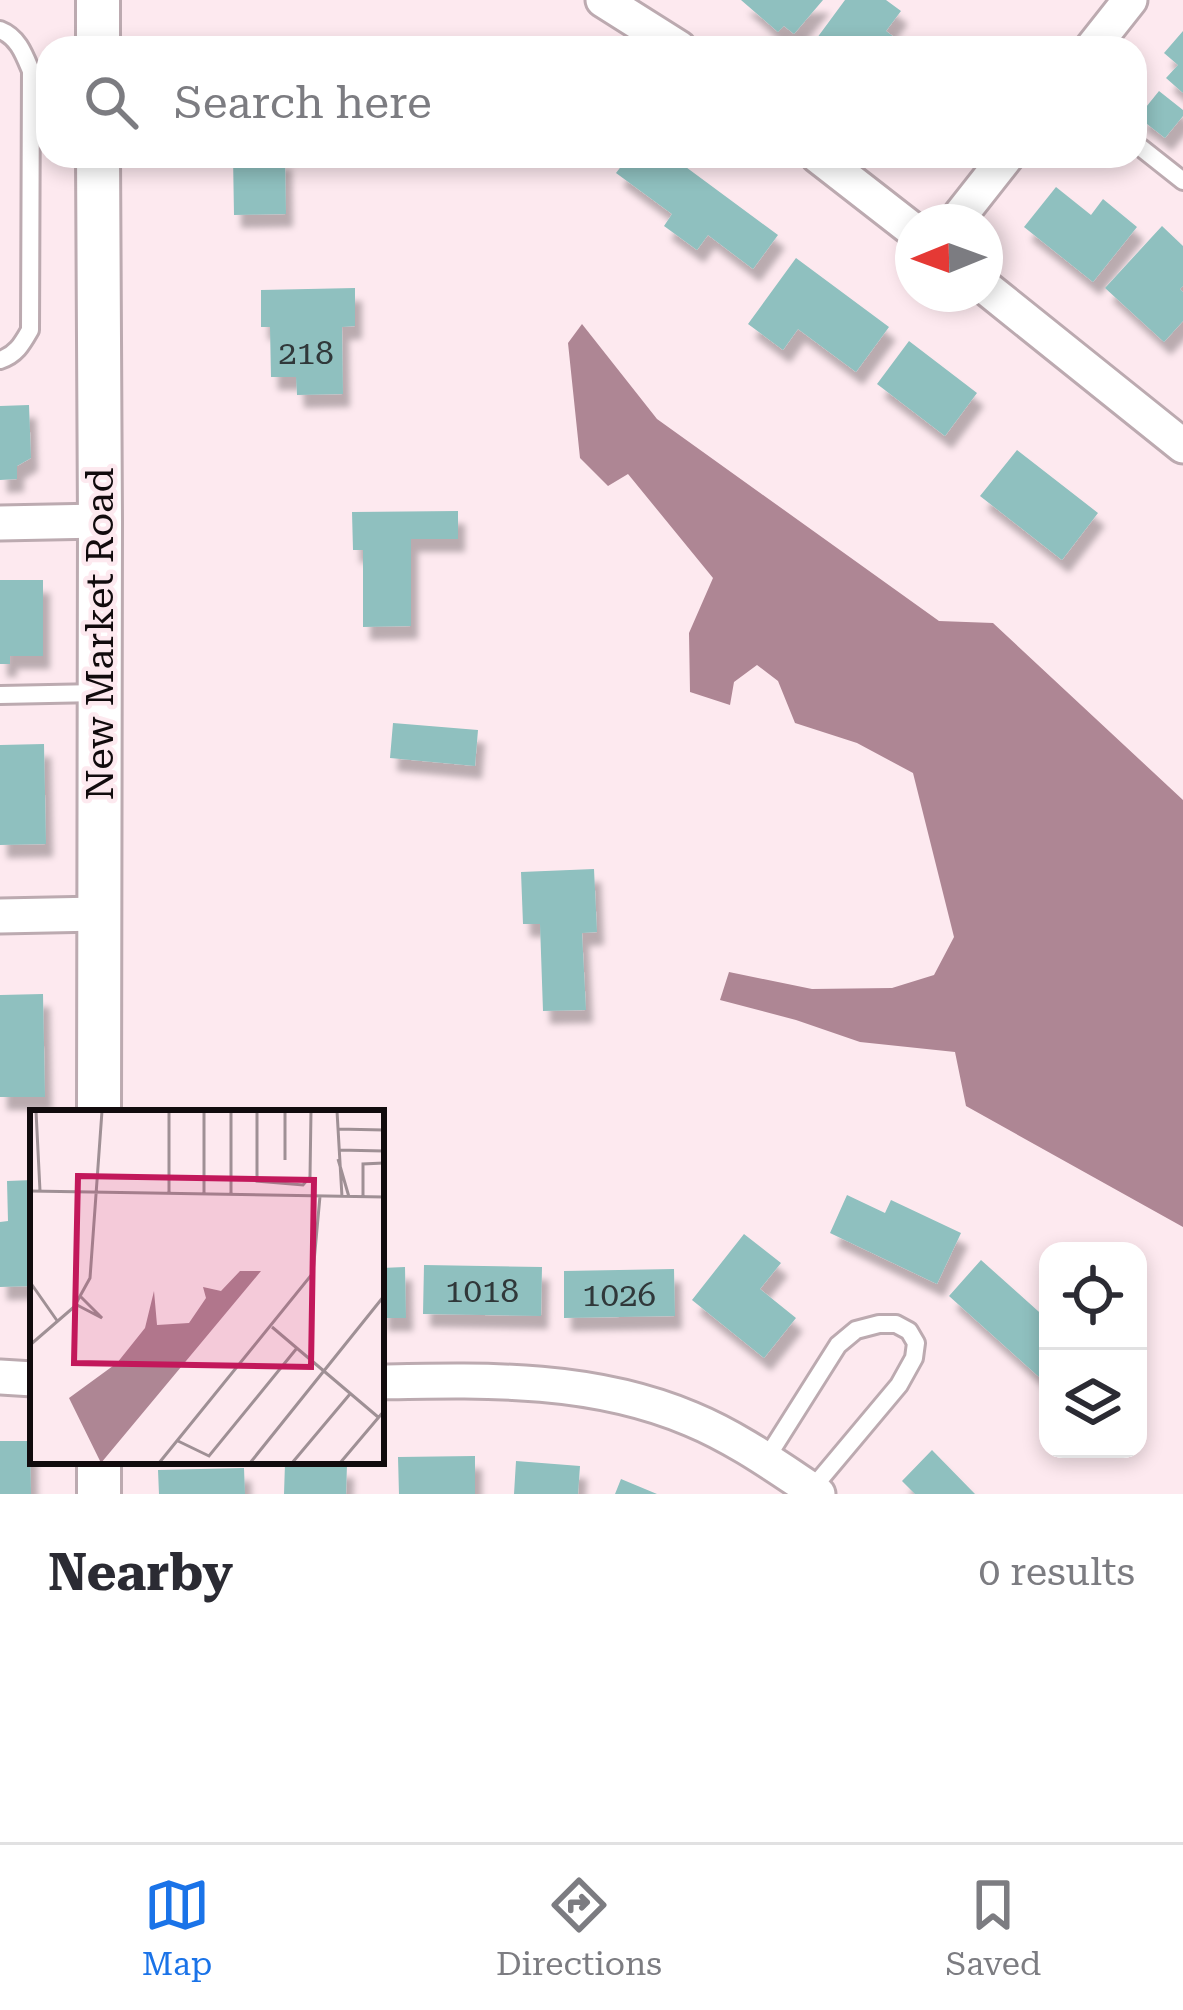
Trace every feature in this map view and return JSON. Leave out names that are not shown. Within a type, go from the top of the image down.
[{"type":"street","points":[[98,0],[98,36]]},
{"type":"street","points":[[603,0],[660,36]]},
{"type":"street","points":[[1102,36],[1130,0]]},
{"type":"street","name":"New Market Road","points":[[98,168],[99,1110]]},
{"type":"street","points":[[833,168],[895,216]]},
{"type":"street","points":[[969,204],[998,168]]},
{"type":"street","points":[[1003,301],[1183,446]]},
{"type":"street","points":[[0,523],[100,520]]},
{"type":"street","points":[[0,916],[99,914]]},
{"type":"street","points":[[0,1377],[30,1379]]},
{"type":"street","points":[[384,1382],[494,1380],[569,1386],[642,1402],[690,1418],[747,1447],[815,1492]]},
{"type":"lane","points":[[0,29],[21,46],[31,71],[31,189],[30,330],[22,346],[0,360]]},
{"type":"lane","points":[[1147,152],[1183,181]]},
{"type":"lane","points":[[0,695],[99,693]]},
{"type":"lane","points":[[766,1460],[838,1345],[856,1330],[878,1324],[896,1324],[910,1331],[916,1342],[914,1358],[899,1385],[815,1492]]},
{"type":"shaded area","points":[[582,324],[657,419],[939,621],[993,623],[1183,800],[1183,1227],[966,1106],[955,1052],[860,1042],[720,1000],[729,972],[812,989],[892,988],[934,975],[954,937],[913,773],[857,743],[795,723],[778,681],[757,665],[734,682],[730,705],[690,692],[689,633],[713,578],[628,474],[608,486],[580,458],[568,343]]},
{"type":"building","points":[[741,0],[823,0],[794,34],[784,26],[778,32]]},
{"type":"building","points":[[845,0],[886,0],[901,11],[886,31],[893,36],[818,36]]},
{"type":"building","points":[[1183,31],[1183,93],[1166,78],[1178,65],[1164,53]]},
{"type":"building","points":[[1159,91],[1183,110],[1183,116],[1165,138],[1147,124],[1147,106]]},
{"type":"building","points":[[233,168],[285,168],[286,214],[234,215]]},
{"type":"building","points":[[620,168],[687,168],[778,235],[753,269],[708,235],[697,250],[664,226],[672,214],[616,173]]},
{"type":"building","points":[[1056,187],[1091,215],[1103,199],[1137,227],[1093,282],[1024,227]]},
{"type":"building","points":[[1162,226],[1183,246],[1183,321],[1164,342],[1105,288]]},
{"type":"building","points":[[796,258],[889,327],[856,372],[798,329],[783,350],[748,324]]},
{"type":"building","points":[[355,288],[355,326],[342,327],[343,394],[297,395],[296,377],[271,377],[270,327],[261,327],[261,290]]},
{"type":"building","points":[[909,341],[977,393],[945,436],[877,384]]},
{"type":"building","points":[[29,405],[31,458],[17,466],[17,479],[0,480],[0,406]]},
{"type":"building","points":[[1017,450],[1098,513],[1062,560],[980,496]]},
{"type":"building","points":[[458,511],[458,539],[411,539],[411,626],[363,627],[363,550],[353,550],[352,512]]},
{"type":"building","points":[[0,580],[43,580],[43,656],[10,656],[10,664],[0,664]]},
{"type":"building","points":[[393,723],[478,730],[475,766],[390,758]]},
{"type":"building","points":[[44,744],[46,844],[0,845],[0,745]]},
{"type":"building","points":[[594,869],[597,932],[582,933],[586,1010],[543,1011],[540,924],[523,924],[521,872]]},
{"type":"building","points":[[43,994],[45,1097],[0,1097],[0,995]]},
{"type":"building","points":[[30,1180],[30,1286],[0,1287],[0,1222],[8,1221],[7,1181]]},
{"type":"building","points":[[847,1195],[885,1213],[891,1200],[961,1233],[937,1284],[830,1233]]},
{"type":"building","points":[[744,1234],[781,1263],[760,1289],[796,1318],[764,1358],[692,1300]]},
{"type":"building","points":[[981,1260],[1039,1312],[1039,1377],[949,1296]]},
{"type":"building","points":[[424,1265],[542,1267],[541,1316],[423,1314]]},
{"type":"building","points":[[405,1267],[406,1318],[384,1318],[384,1268]]},
{"type":"building","points":[[674,1269],[675,1316],[564,1318],[564,1271]]},
{"type":"building","points":[[0,1441],[30,1441],[31,1494],[0,1494]]},
{"type":"building","points":[[932,1450],[975,1494],[915,1494],[902,1481]]},
{"type":"building","points":[[475,1456],[475,1494],[399,1494],[398,1457]]},
{"type":"building","points":[[516,1461],[580,1466],[578,1494],[514,1494]]},
{"type":"building","points":[[285,1464],[347,1465],[346,1494],[284,1494]]},
{"type":"building","points":[[244,1468],[245,1494],[159,1494],[158,1470]]},
{"type":"building","points":[[621,1479],[657,1494],[615,1494]]}]
